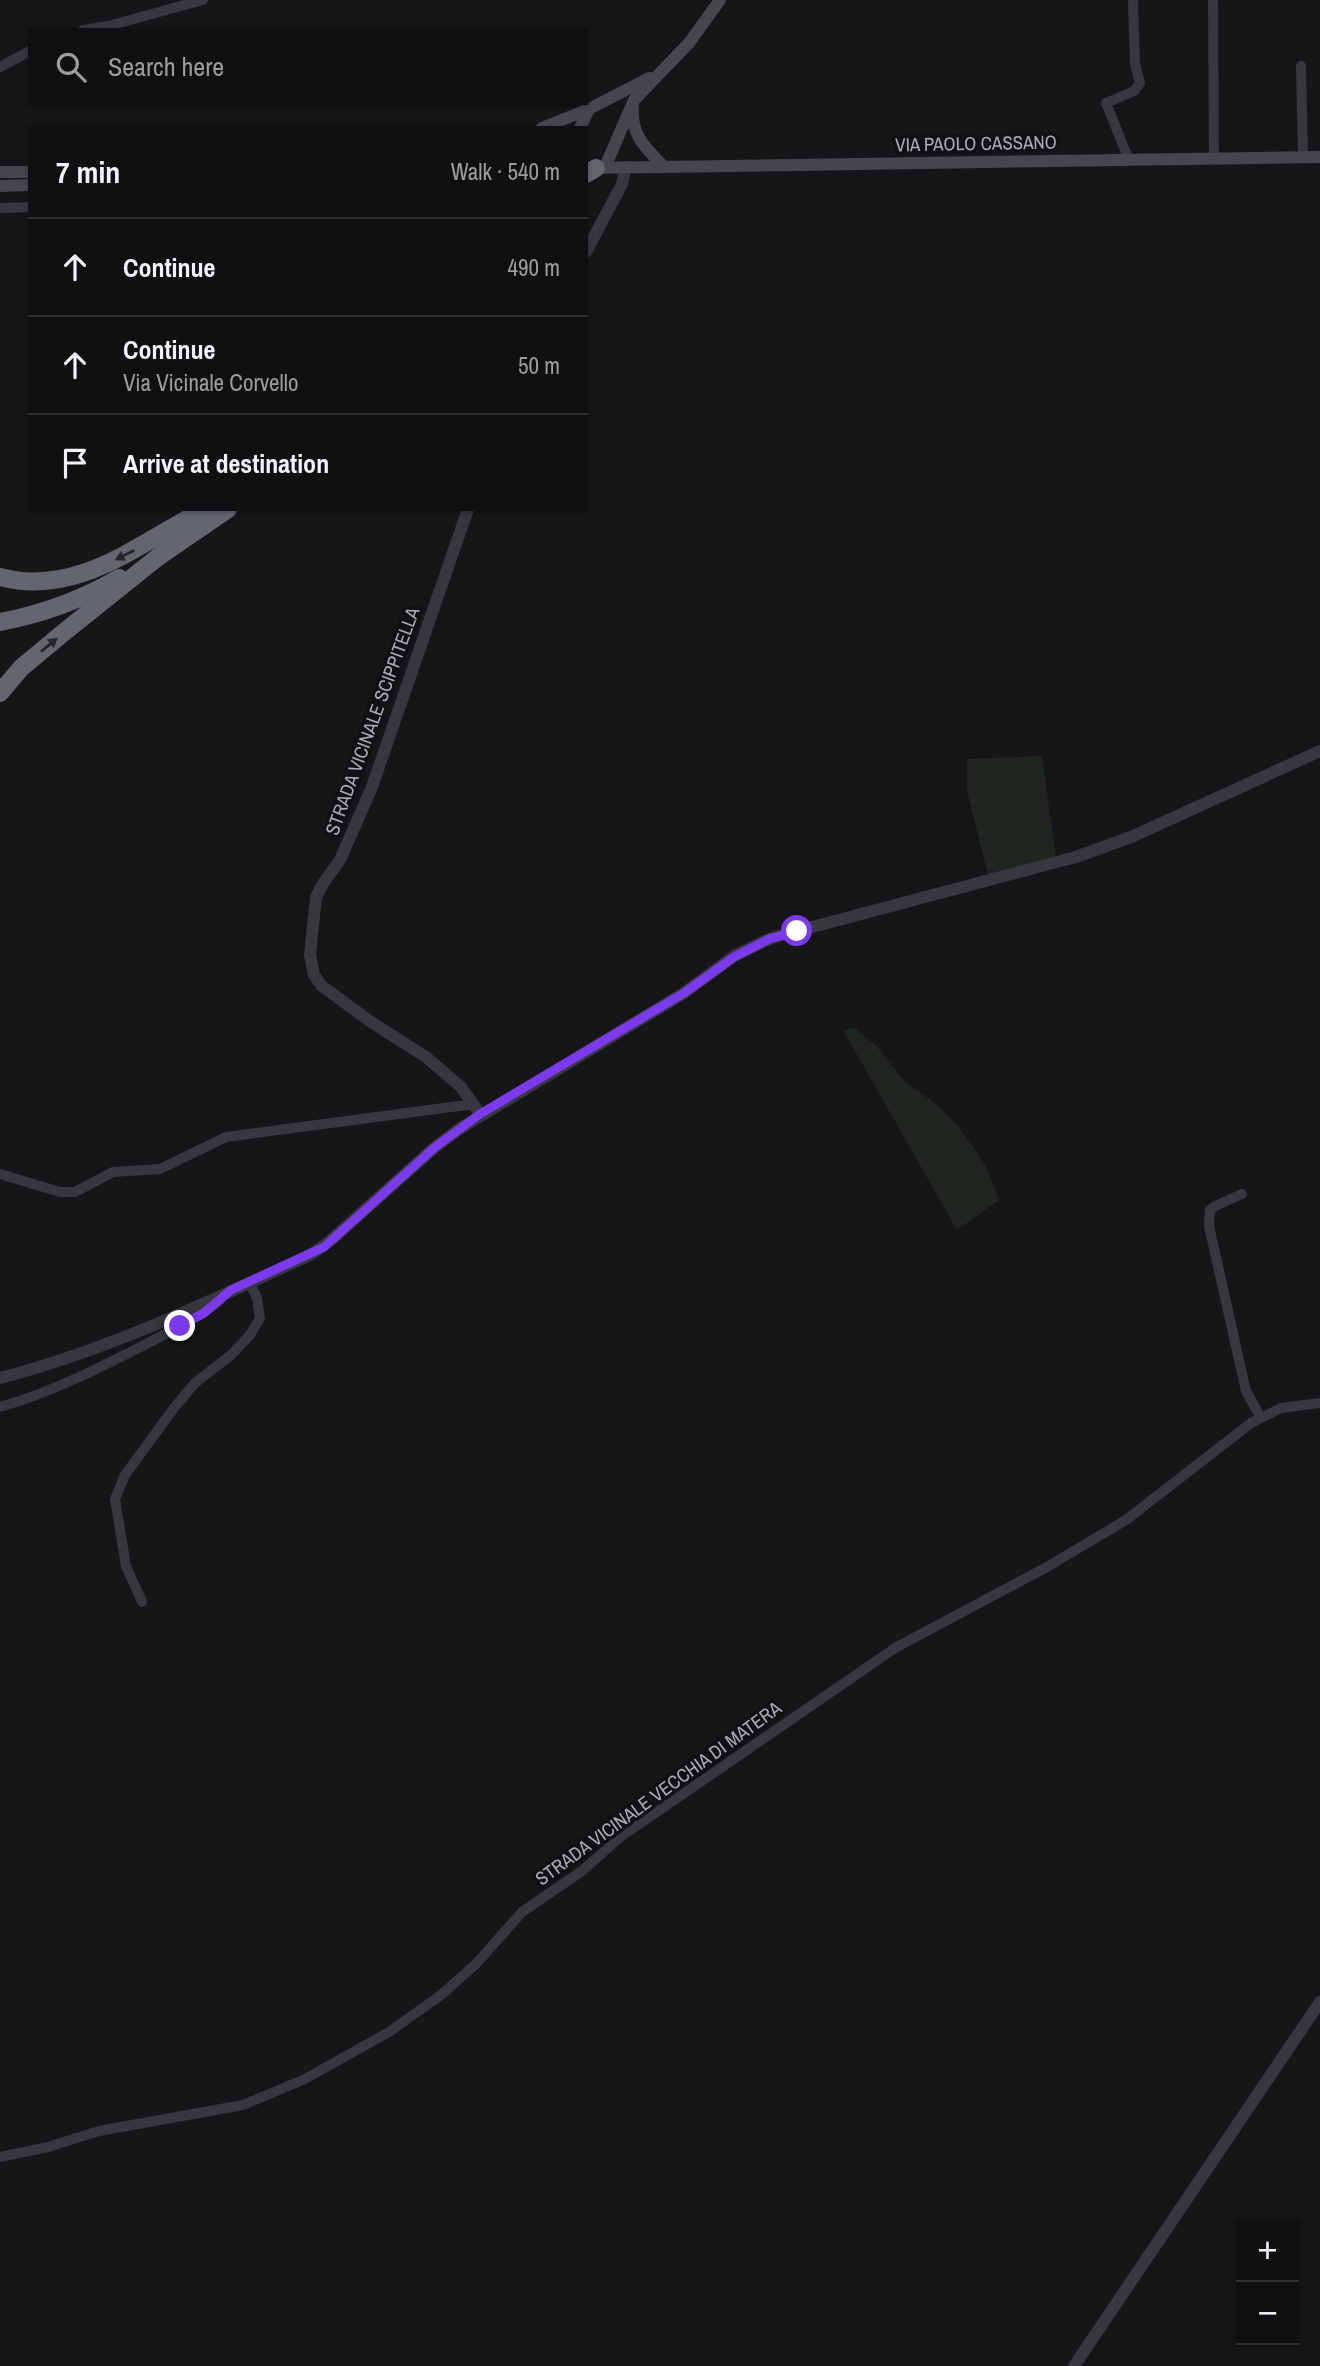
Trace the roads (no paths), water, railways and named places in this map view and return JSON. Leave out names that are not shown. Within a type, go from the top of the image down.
[{"type":"highway","points":[[0,577],[23,582],[45,582],[78,576],[141,546],[202,511]]},
{"type":"highway","points":[[156,553],[204,511]]},
{"type":"highway","points":[[0,622],[32,616],[92,594],[225,511]]},
{"type":"highway","points":[[0,693],[21,668],[63,633],[158,557],[226,511]]},
{"type":"main road","points":[[591,168],[634,100],[689,43],[720,0]]},
{"type":"main road","points":[[547,126],[589,109],[659,72]]},
{"type":"main road","points":[[634,100],[632,120],[638,138],[643,147],[664,167]]},
{"type":"main road","points":[[581,126],[589,109]]},
{"type":"main road","name":"VIA PAOLO CASSANO","points":[[591,168],[1320,157]]},
{"type":"main road","points":[[0,172],[28,172]]},
{"type":"main road","points":[[0,186],[28,185]]},
{"type":"street","points":[[96,28],[202,0]]},
{"type":"street","points":[[1129,159],[1106,103],[1134,91],[1140,83],[1135,64],[1133,0]]},
{"type":"street","points":[[1213,0],[1214,158]]},
{"type":"street","points":[[0,67],[28,52]]},
{"type":"street","points":[[1301,66],[1303,157]]},
{"type":"street","points":[[588,248],[630,167]]},
{"type":"street","points":[[0,208],[28,207]]},
{"type":"street","name":"STRADA VICINALE SCIPPITELLA","points":[[467,511],[372,787],[340,860],[316,897],[310,955],[314,975],[322,986],[371,1022],[426,1057],[461,1087],[477,1109]]},
{"type":"street","points":[[0,1378],[107,1344],[324,1247],[477,1109],[684,993],[734,957],[759,944],[797,931],[1076,857],[1131,837],[1320,751]]},
{"type":"street","points":[[0,1174],[60,1192],[75,1192],[113,1172],[160,1169],[226,1137],[477,1109]]},
{"type":"street","points":[[1242,1194],[1210,1210],[1209,1226],[1246,1391],[1261,1418]]},
{"type":"street","points":[[142,1602],[126,1566],[115,1499],[125,1475],[181,1400],[195,1383],[231,1355],[250,1335],[260,1318],[257,1298],[249,1282]]},
{"type":"street","points":[[0,1407],[38,1396],[132,1351],[204,1313],[231,1290]]},
{"type":"street","name":"STRADA VICINALE VECCHIA DI MATERA","points":[[0,2157],[99,2131],[243,2105],[305,2079],[388,2032],[460,1979],[522,1912],[582,1871],[630,1831],[895,1648],[1047,1567],[1126,1520],[1241,1430],[1261,1418],[1281,1408],[1320,1403]]},
{"type":"street","points":[[1074,2366],[1320,2002]]}]
